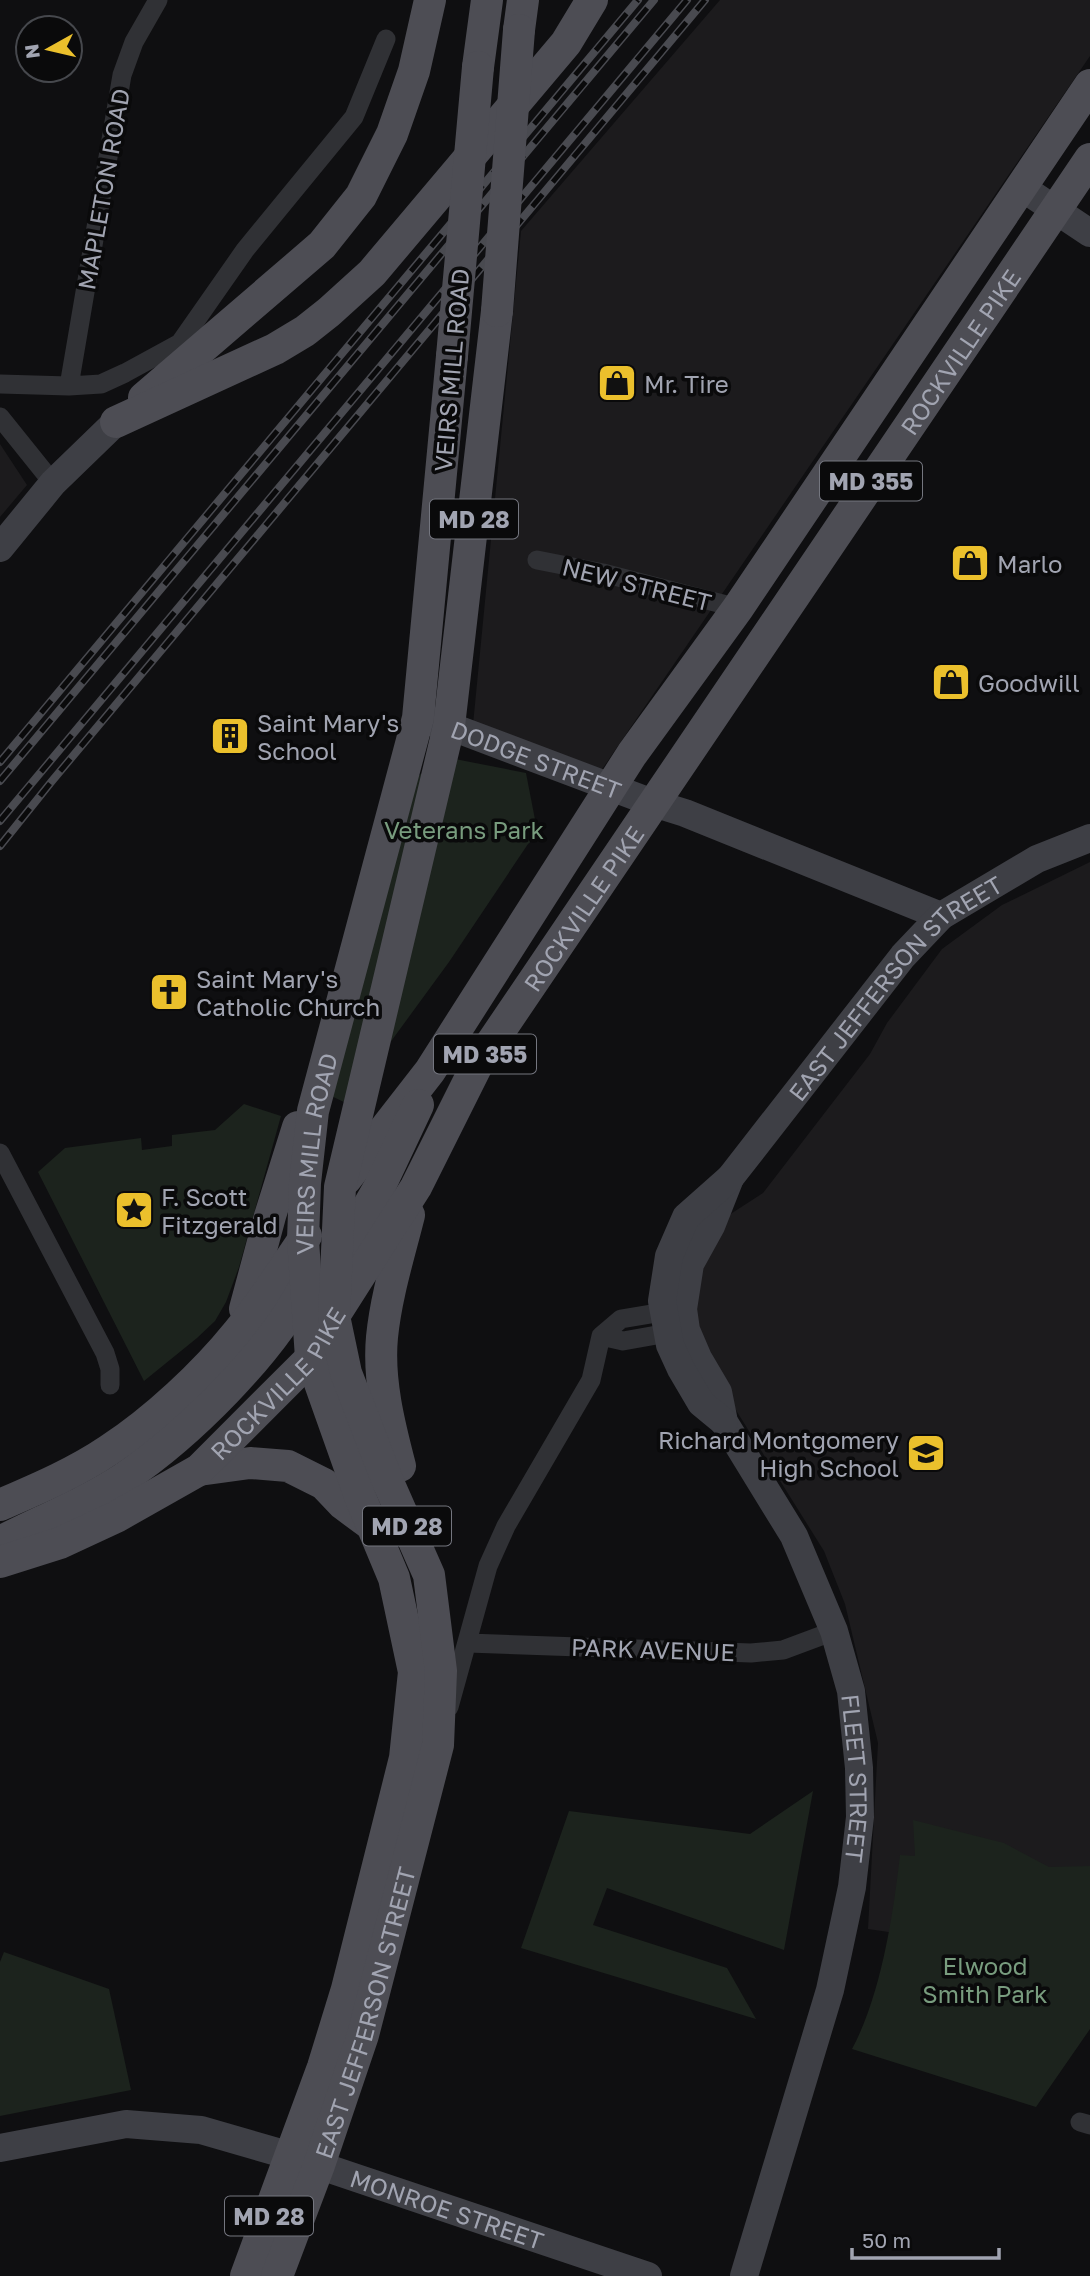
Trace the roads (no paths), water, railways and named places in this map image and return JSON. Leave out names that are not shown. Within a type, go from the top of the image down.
[{"type":"main road","points":[[116,422],[322,245],[361,196],[396,121],[414,71],[430,0]]},
{"type":"main road","name":"VEIRS MILL ROAD","points":[[405,1758],[414,1672],[394,1578],[372,1526],[311,1358],[303,1240],[305,1183],[313,1111],[418,719],[478,67],[487,0]]},
{"type":"main road","points":[[116,422],[275,349],[306,331],[372,274],[557,54],[592,0]]},
{"type":"main road","name":"VEIRS MILL ROAD","points":[[438,1745],[441,1671],[429,1575],[388,1482],[346,1373],[334,1316],[336,1262],[340,1187],[449,726],[497,311],[521,15]]},
{"type":"main road","name":"ROCKVILLE PIKE","points":[[0,1505],[51,1483],[109,1450],[150,1419],[239,1331],[340,1187],[429,1070],[611,787],[738,608],[1090,85]]},
{"type":"main road","name":"ROCKVILLE PIKE","points":[[0,1562],[60,1543],[116,1517],[200,1471],[311,1358],[334,1316],[416,1187],[478,1063],[1090,159]]},
{"type":"main road","points":[[239,1331],[293,1139],[337,1024]]},
{"type":"main road","points":[[311,1358],[336,1262],[386,1174],[416,1111],[429,1070]]},
{"type":"main road","points":[[0,1542],[122,1480],[156,1455],[236,1379],[278,1332],[305,1286],[340,1187]]},
{"type":"main road","points":[[416,1187],[385,1318],[382,1381],[390,1429],[429,1575]]},
{"type":"main road","points":[[200,1471],[250,1463],[288,1466],[324,1484],[372,1526]]},
{"type":"main road","name":"EAST JEFFERSON STREET","points":[[246,2276],[305,2160],[363,2035],[438,1745]]},
{"type":"main road","name":"EAST JEFFERSON STREET","points":[[277,2276],[305,2160],[323,2067],[347,1989],[405,1758]]},
{"type":"street","name":"MAPLETON ROAD","points":[[69,386],[122,75],[134,43],[158,0]]},
{"type":"street","points":[[0,384],[102,384],[180,343],[245,250],[354,117],[386,39]]},
{"type":"street","points":[[1021,187],[1090,233]]},
{"type":"street","points":[[0,417],[53,483]]},
{"type":"street","points":[[0,548],[53,483],[116,422]]},
{"type":"street","name":"NEW STREET","points":[[537,560],[603,573],[738,608]]},
{"type":"street","name":"DODGE STREET","points":[[418,719],[449,726],[685,813],[941,916]]},
{"type":"street","name":"EAST JEFFERSON STREET","points":[[675,1321],[690,1264],[711,1226],[730,1178],[903,956],[941,916],[1037,859],[1090,838]]},
{"type":"street","points":[[0,1153],[105,1353],[110,1369],[110,1385]]},
{"type":"street","points":[[438,1745],[488,1566],[506,1526],[591,1380],[601,1336],[624,1341],[675,1321]]},
{"type":"street","name":"FLEET STREET","points":[[675,1321],[681,1369],[701,1403],[724,1422],[794,1536],[834,1631],[851,1691],[859,1768],[860,1817],[852,1887],[830,1990],[744,2276]]},
{"type":"street","name":"PARK AVENUE","points":[[468,1643],[746,1652],[783,1650],[834,1631]]},
{"type":"street","name":"MONROE STREET","points":[[0,2148],[126,2124],[201,2130],[305,2160],[648,2276]]},
{"type":"railway","points":[[0,762],[638,0]]},
{"type":"railway","points":[[0,781],[654,0]]},
{"type":"railway","points":[[0,821],[687,0]]},
{"type":"railway","points":[[0,846],[705,0]]},
{"type":"place","name":"Mr. Tire","points":[[617,383]]},
{"type":"place","name":"Marlo","points":[[970,563]]},
{"type":"place","name":"Goodwill","points":[[951,682]]},
{"type":"place","name":"Saint Mary's School","points":[[230,736]]},
{"type":"place","name":"Saint Mary's Catholic Church","points":[[169,992]]},
{"type":"place","name":"F. Scott Fitzgerald","points":[[134,1210]]},
{"type":"place","name":"Richard Montgomery High School","points":[[926,1453]]},
{"type":"park label","name":"Veterans Park","points":[[464,829]]},
{"type":"park label","name":"Elwood Smith Park","points":[[985,1979]]}]
